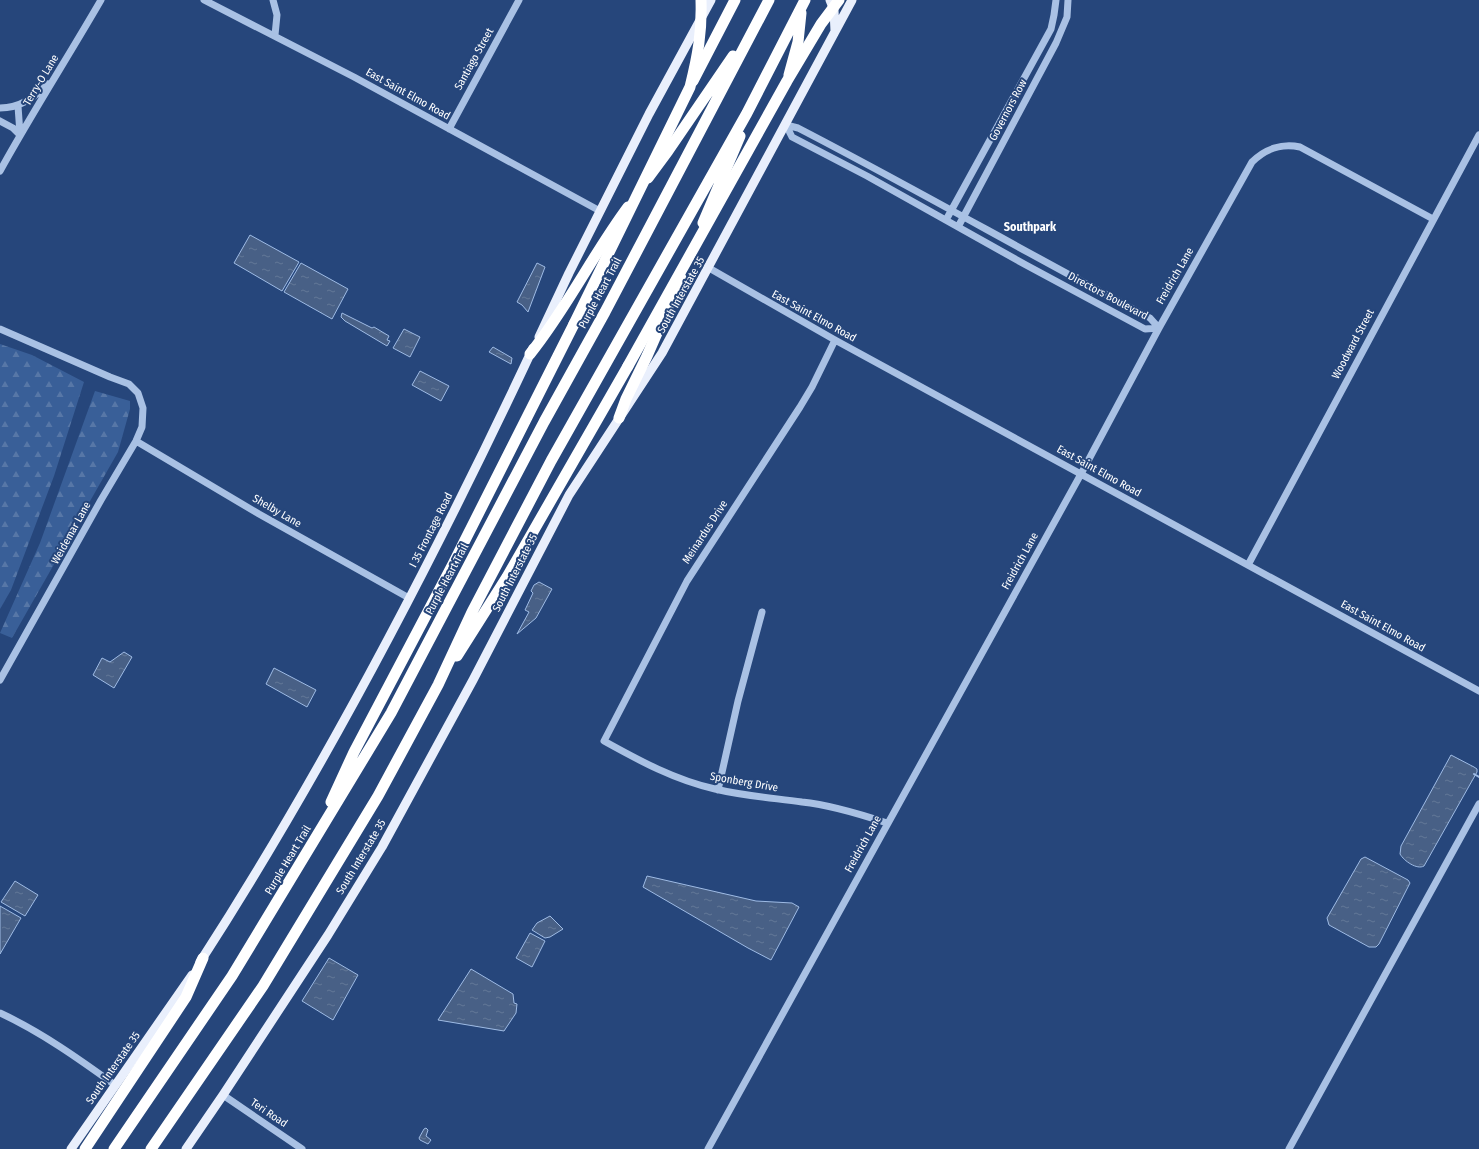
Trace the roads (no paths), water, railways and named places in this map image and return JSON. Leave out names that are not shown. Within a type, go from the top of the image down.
[{"type":"highway","points":[[690,86],[699,52],[701,35],[701,0]]},
{"type":"highway","points":[[309,851],[354,752],[453,564],[574,324],[690,86],[735,0]]},
{"type":"highway","name":"Purple Heart Trail","points":[[114,1149],[232,976],[392,713],[544,422],[605,312],[750,33],[769,0]]},
{"type":"highway","points":[[787,81],[798,42],[802,8],[801,0]]},
{"type":"highway","points":[[151,1149],[263,986],[382,790],[438,685],[472,612],[551,461],[747,113],[805,0]]},
{"type":"highway","points":[[438,685],[474,631],[507,577],[628,366],[787,81],[821,24],[839,0]]},
{"type":"highway","points":[[530,354],[548,332],[625,211],[668,152],[727,63],[750,33]]},
{"type":"highway","points":[[619,418],[626,399],[678,286],[709,208],[739,143],[747,113]]},
{"type":"highway","points":[[84,1149],[186,996],[203,958]]},
{"type":"main road","points":[[530,354],[649,114],[711,0]]},
{"type":"main road","points":[[830,0],[834,10],[835,33]]},
{"type":"main road","name":"South Interstate 35","points":[[186,1149],[223,1096],[328,935],[382,847],[473,680],[569,495],[662,353],[852,0]]},
{"type":"main road","name":"I 35 Frontage Road","points":[[348,713],[409,598],[507,405],[530,354]]},
{"type":"main road","name":"South Interstate 35","points":[[71,1149],[203,958],[270,851],[310,783],[348,713]]},
{"type":"street","name":"Terry-O Lane","points":[[0,171],[101,0]]},
{"type":"street","points":[[93,14],[107,0]]},
{"type":"street","name":"East Saint Elmo Road","points":[[204,0],[275,35],[600,211]]},
{"type":"street","points":[[273,0],[277,15],[275,35]]},
{"type":"street","name":"Santiago Street","points":[[449,129],[519,0]]},
{"type":"street","name":"Governors Row","points":[[946,220],[1051,29],[1056,0]]},
{"type":"street","name":"Governors Row","points":[[958,227],[1056,43],[1067,17],[1068,0]]},
{"type":"street","points":[[0,108],[18,106],[38,95],[56,76]]},
{"type":"street","points":[[18,106],[20,135]]},
{"type":"street","points":[[0,121],[13,128],[20,135]]},
{"type":"street","name":"Directors Boulevard","points":[[786,125],[798,128],[872,167],[1150,318],[1159,328]]},
{"type":"street","name":"Directors Boulevard","points":[[786,125],[792,137],[867,176],[1145,329],[1159,328]]},
{"type":"street","name":"Woodward Street","points":[[1248,565],[1479,135]]},
{"type":"street","name":"Freidrich Lane","points":[[708,1149],[1081,474],[1159,328],[1248,167],[1256,158],[1269,150],[1285,146],[1296,146],[1305,149],[1433,219]]},
{"type":"street","points":[[867,176],[872,167]]},
{"type":"street","name":"East Saint Elmo Road","points":[[709,268],[835,340],[1479,691]]},
{"type":"street","name":"Weidemar Lane","points":[[0,329],[129,384],[138,393],[143,408],[142,427],[136,442],[101,500],[0,680]]},
{"type":"street","name":"Meinardus Drive","points":[[604,741],[687,580],[800,407],[812,387],[835,340]]},
{"type":"street","name":"Shelby Lane","points":[[136,442],[259,514],[409,598]]},
{"type":"street","points":[[718,790],[738,701],[762,612]]},
{"type":"street","name":"Sponberg Drive","points":[[604,741],[664,772],[689,782],[747,796],[813,804],[887,823]]},
{"type":"street","points":[[1289,1149],[1479,804]]},
{"type":"street","points":[[0,1013],[46,1038],[115,1085]]},
{"type":"street","name":"Teri Road","points":[[223,1096],[302,1149]]},
{"type":"water","points":[[250,235],[299,262],[282,291],[234,263]]},
{"type":"water","points":[[301,263],[348,289],[332,319],[284,292]]},
{"type":"water","points":[[537,263],[545,267],[528,312],[517,302]]},
{"type":"water","points":[[342,313],[372,328],[374,327],[389,336],[387,340],[390,341],[387,346],[345,321],[341,317]]},
{"type":"water","points":[[404,329],[420,337],[410,357],[393,348]]},
{"type":"water","points":[[493,347],[512,358],[511,364],[489,352]]},
{"type":"water","points":[[420,371],[449,386],[441,401],[412,385]]},
{"type":"water","points":[[539,582],[552,589],[536,618],[517,634],[529,612],[525,610],[533,593],[531,591],[534,585]]},
{"type":"water","points":[[124,652],[132,657],[114,688],[93,675],[102,658],[110,662]]},
{"type":"water","points":[[274,668],[316,690],[307,707],[266,684]]},
{"type":"water","points":[[1451,755],[1474,767],[1477,769],[1477,772],[1424,866],[1414,866],[1400,854],[1401,846]]},
{"type":"water","points":[[1365,857],[1408,880],[1410,883],[1379,944],[1376,947],[1369,947],[1329,925],[1327,918],[1361,859]]},
{"type":"water","points":[[647,876],[756,901],[792,903],[799,907],[771,960],[643,887]]},
{"type":"water","points":[[15,881],[38,895],[25,916],[1,902]]},
{"type":"water","points":[[0,906],[21,918],[0,954]]},
{"type":"water","points":[[550,916],[563,929],[550,937],[545,938],[532,930],[537,923]]},
{"type":"water","points":[[530,933],[545,941],[532,967],[516,958]]},
{"type":"water","points":[[329,958],[358,975],[333,1020],[302,1001]]},
{"type":"water","points":[[471,969],[513,994],[514,1003],[517,1004],[516,1013],[504,1031],[438,1020]]},
{"type":"water","points":[[426,1128],[428,1130],[426,1136],[431,1140],[428,1144],[419,1138]]},
{"type":"waterway","points":[[1474,774],[1479,777]]},
{"type":"district","name":"Southpark","points":[[1030,227]]}]
